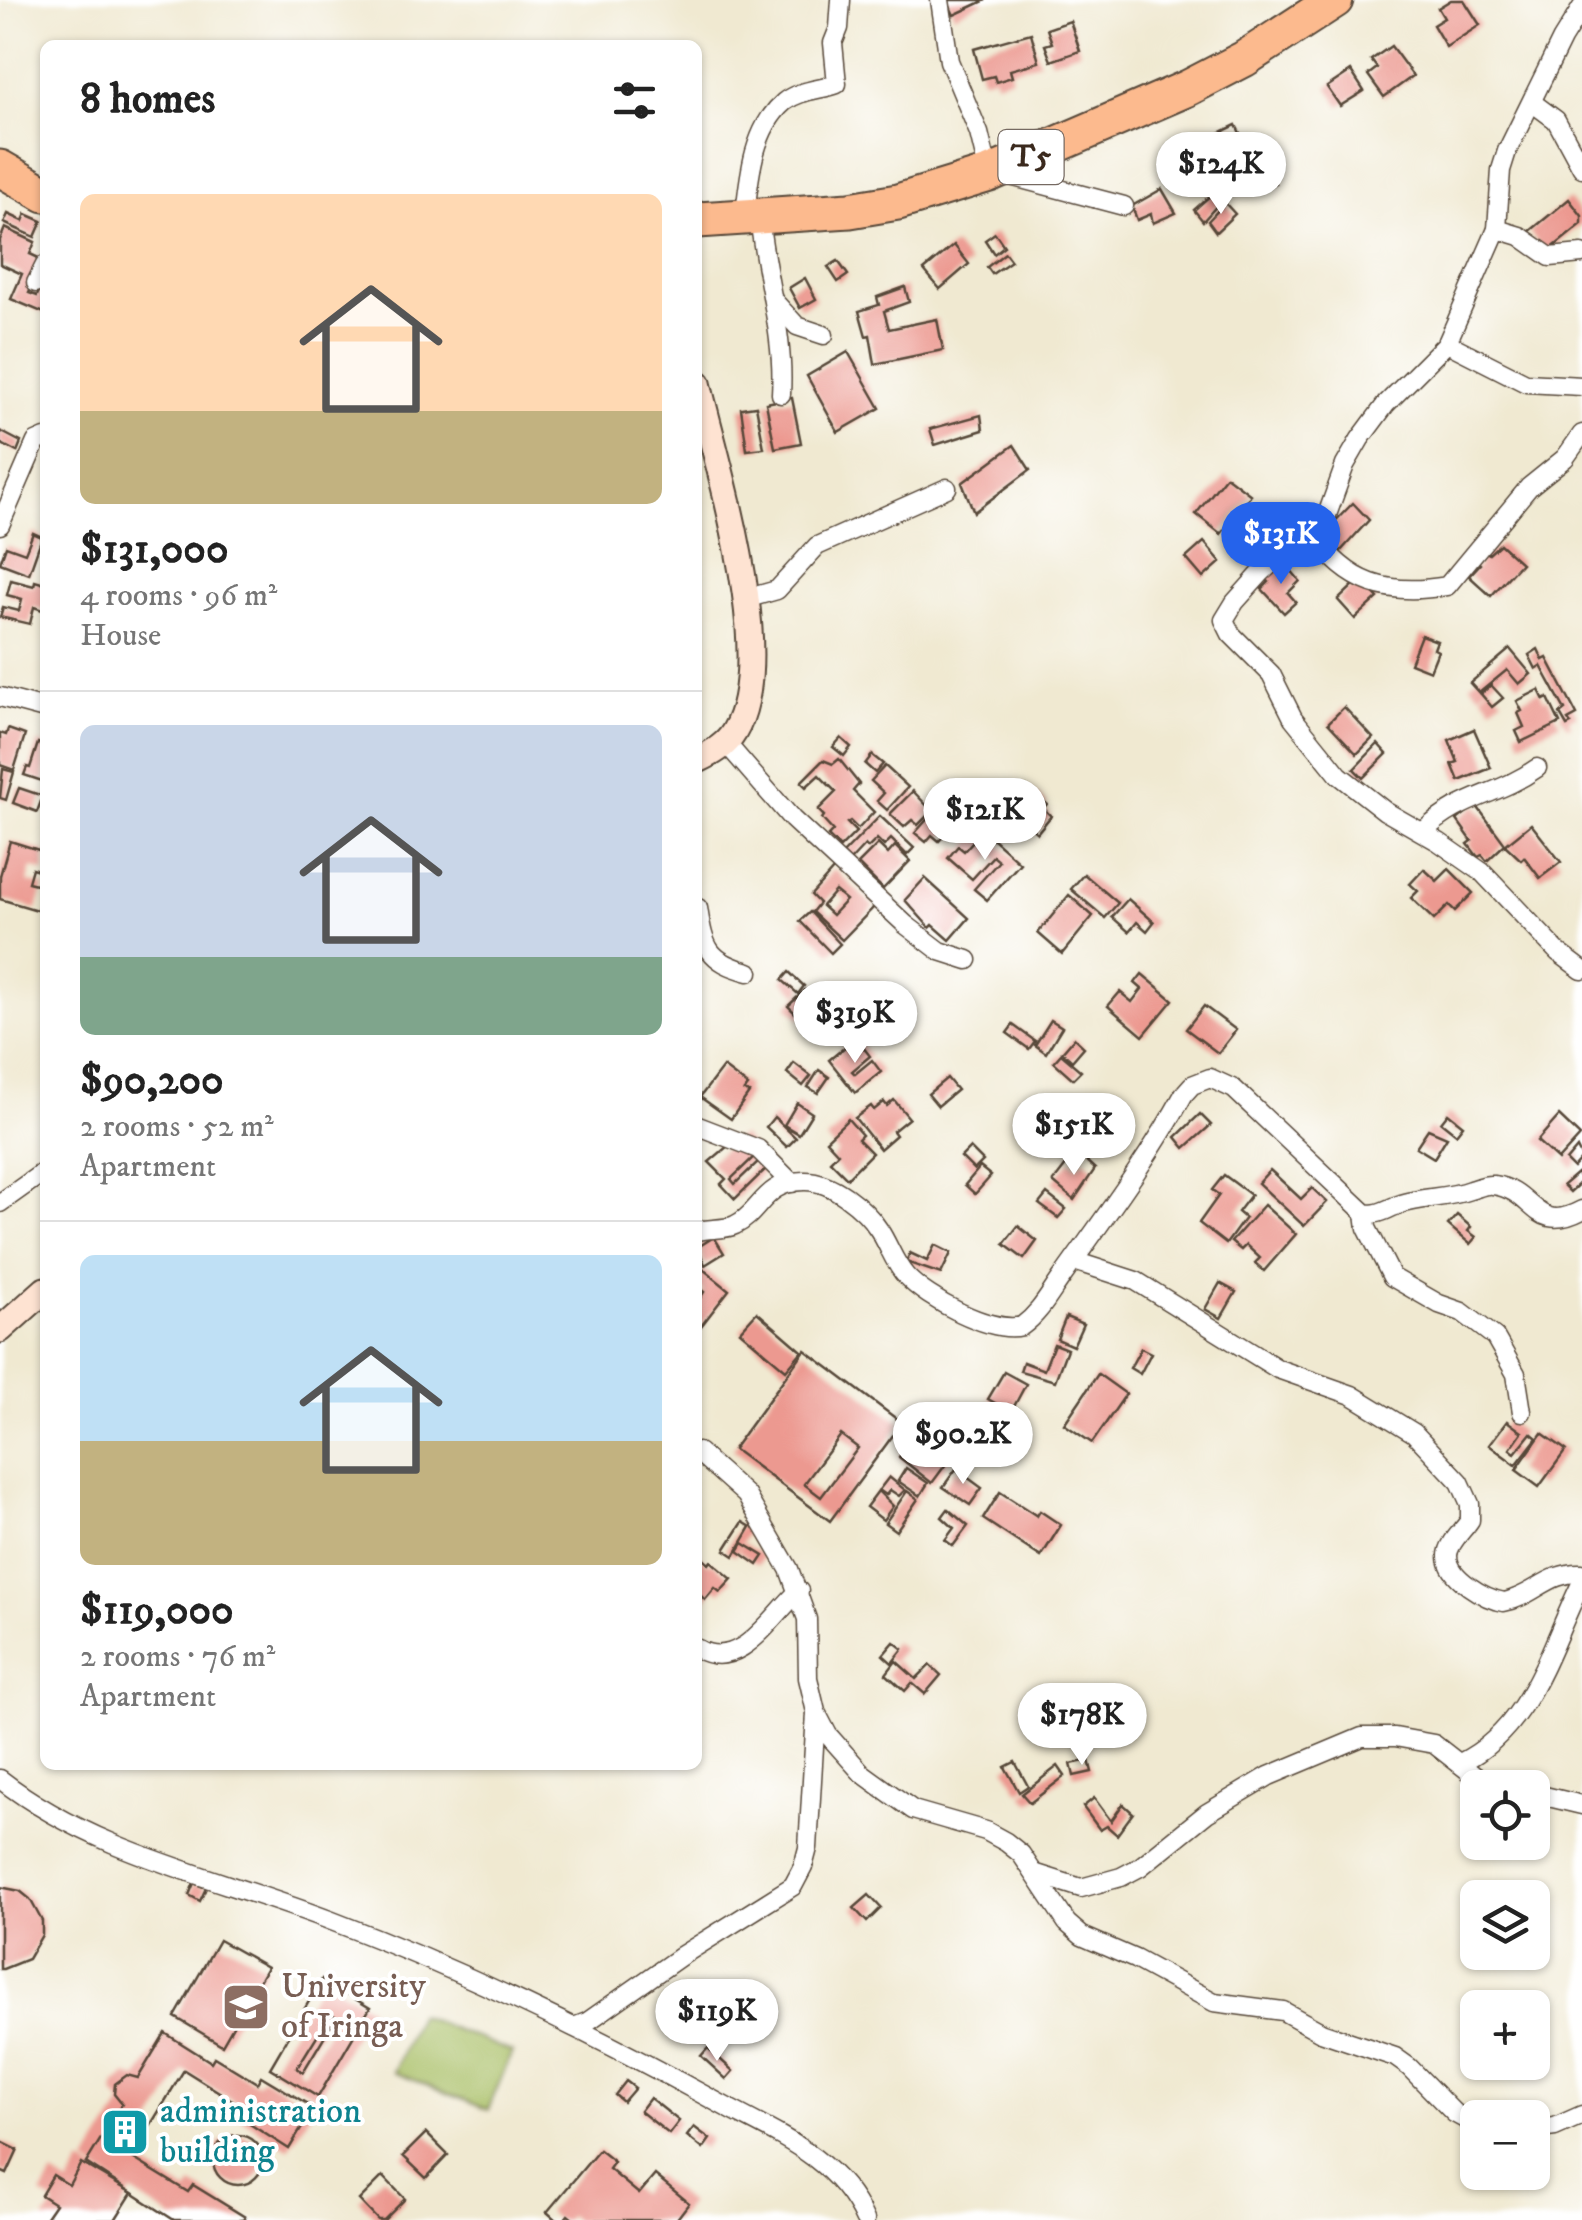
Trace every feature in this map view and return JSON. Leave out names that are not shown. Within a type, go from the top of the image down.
[{"type":"highway","name":"T5","points":[[702,220],[819,213],[898,202],[992,173],[1188,88],[1244,59],[1314,6]]},
{"type":"highway","points":[[0,168],[40,191]]},
{"type":"street","points":[[782,394],[779,336],[752,215],[750,170],[769,120],[785,102],[837,84],[832,48],[840,9],[858,0]]},
{"type":"street","points":[[940,0],[949,62],[992,173],[1124,206]]},
{"type":"street","points":[[1582,7],[1562,39],[1504,161],[1497,229],[1447,343],[1386,404],[1360,439],[1345,465],[1327,514],[1313,534],[1286,550],[1262,572],[1235,602],[1224,622],[1271,674],[1292,718],[1338,775],[1384,811],[1482,872],[1578,968],[1582,984]]},
{"type":"street","points":[[1533,103],[1556,120],[1582,168]]},
{"type":"street","points":[[1497,229],[1520,236],[1550,257],[1561,259],[1582,254]]},
{"type":"street","points":[[36,283],[40,275]]},
{"type":"street","points":[[770,297],[797,326],[824,335]]},
{"type":"street","points":[[1447,343],[1526,383],[1582,386]]},
{"type":"street","points":[[702,401],[746,598],[749,642],[746,701],[734,732],[726,743],[702,758]]},
{"type":"street","points":[[1313,534],[1346,568],[1386,590],[1447,586],[1529,486],[1564,458],[1582,434]]},
{"type":"street","points":[[0,525],[40,440]]},
{"type":"street","points":[[746,598],[776,590],[817,546],[948,488]]},
{"type":"street","points":[[0,697],[40,708]]},
{"type":"street","points":[[726,743],[792,819],[906,925],[940,951],[968,960]]},
{"type":"street","points":[[1423,832],[1464,800],[1514,784],[1538,768]]},
{"type":"street","points":[[702,936],[711,954],[749,972]]},
{"type":"street","points":[[702,1230],[734,1226],[773,1190],[792,1183],[816,1182],[845,1197],[878,1229],[904,1274],[916,1286],[993,1327],[1015,1328],[1031,1320],[1074,1261],[1140,1167],[1184,1094],[1202,1079],[1216,1079],[1234,1089],[1364,1213],[1367,1228],[1392,1276],[1439,1304],[1462,1312],[1495,1337],[1516,1374],[1522,1412]]},
{"type":"street","points":[[702,1128],[758,1149],[792,1183]]},
{"type":"street","points":[[0,1203],[40,1175]]},
{"type":"street","points":[[1364,1213],[1382,1214],[1400,1204],[1493,1185],[1519,1194],[1535,1212],[1549,1218],[1564,1218],[1582,1210]]},
{"type":"street","points":[[1074,1261],[1136,1281],[1278,1369],[1352,1395],[1414,1434],[1450,1468],[1467,1494],[1470,1520],[1449,1549],[1448,1558],[1456,1576],[1468,1585],[1504,1602],[1522,1597],[1554,1576],[1582,1573]]},
{"type":"street","points":[[0,1330],[40,1294]]},
{"type":"street","points":[[702,1456],[746,1495],[800,1591],[807,1619],[808,1678],[816,1712],[843,1755],[901,1804],[926,1816],[986,1831],[1021,1854],[1047,1898],[1082,1936],[1214,2002],[1283,2011],[1321,2032],[1395,2058],[1460,2116]]},
{"type":"street","points":[[1460,1764],[1490,1746],[1506,1729],[1546,1666],[1582,1582]]},
{"type":"street","points":[[702,1651],[715,1656],[731,1654],[760,1632],[800,1591]]},
{"type":"street","points":[[574,2027],[793,1886],[804,1867],[808,1848],[816,1712]]},
{"type":"street","points":[[1034,1873],[1080,1888],[1121,1877],[1207,1812],[1269,1776],[1362,1738],[1395,1737],[1426,1742],[1468,1770]]},
{"type":"street","points":[[0,1780],[45,1810],[104,1841],[331,1920],[537,2007],[814,2154],[865,2220]]},
{"type":"street","points":[[1550,1798],[1582,1806]]},
{"type":"street","points":[[1550,2127],[1582,2115]]},
{"type":"green space","points":[[418,2015],[512,2052],[488,2110],[393,2072]]},
{"type":"building","points":[[947,0],[986,0],[954,15]]},
{"type":"building","points":[[1451,0],[1464,0],[1480,25],[1446,47],[1433,25],[1444,18],[1438,8]]},
{"type":"building","points":[[1070,21],[1080,51],[1051,61],[1045,45],[1052,43],[1047,29]]},
{"type":"building","points":[[1031,33],[1039,62],[1010,70],[1012,77],[996,82],[994,76],[982,79],[974,49]]},
{"type":"building","points":[[1391,46],[1413,76],[1384,97],[1368,75],[1377,68],[1371,60]]},
{"type":"building","points":[[1351,71],[1364,91],[1340,106],[1327,87]]},
{"type":"building","points":[[1236,125],[1252,157],[1209,178],[1196,152],[1218,141],[1215,135]]},
{"type":"building","points":[[1264,160],[1276,183],[1261,191],[1250,166]]},
{"type":"building","points":[[1162,189],[1176,213],[1153,223],[1151,214],[1137,220],[1132,206]]},
{"type":"building","points":[[1213,193],[1220,202],[1203,221],[1194,210]]},
{"type":"building","points":[[1569,199],[1582,216],[1582,224],[1546,253],[1529,232]]},
{"type":"building","points":[[1225,203],[1235,214],[1216,232],[1208,221]]},
{"type":"building","points":[[8,214],[23,221],[26,214],[40,220],[35,237],[4,223]]},
{"type":"building","points":[[5,228],[35,242],[30,254],[40,259],[40,267],[29,293],[37,296],[40,289],[40,311],[11,299],[22,274],[0,264],[0,240]]},
{"type":"building","points":[[995,233],[1004,246],[994,254],[985,240]]},
{"type":"building","points":[[954,245],[969,264],[940,289],[924,270]]},
{"type":"building","points":[[1005,253],[1011,261],[992,274],[987,267]]},
{"type":"building","points":[[838,261],[848,275],[838,282],[828,267]]},
{"type":"building","points":[[805,278],[816,299],[800,308],[789,288]]},
{"type":"building","points":[[905,287],[909,302],[884,311],[889,329],[937,319],[943,350],[875,364],[870,335],[866,336],[859,311],[879,305],[877,297]]},
{"type":"building","points":[[848,352],[880,408],[838,432],[807,376]]},
{"type":"building","points":[[792,398],[801,443],[775,448],[766,403]]},
{"type":"building","points":[[756,406],[764,448],[747,450],[741,408]]},
{"type":"building","points":[[981,415],[983,430],[935,445],[930,429]]},
{"type":"building","points":[[0,431],[21,442],[17,452],[0,443]]},
{"type":"building","points":[[1014,445],[1030,470],[974,512],[962,483]]},
{"type":"building","points":[[1226,476],[1251,495],[1221,534],[1196,514]]},
{"type":"building","points":[[1353,503],[1369,520],[1339,553],[1321,536]]},
{"type":"building","points":[[33,533],[40,536],[29,574],[0,563],[6,546],[25,553]]},
{"type":"building","points":[[1204,542],[1221,562],[1203,578],[1186,558]]},
{"type":"building","points":[[1500,544],[1521,563],[1491,596],[1469,576],[1480,564],[1474,558],[1483,548],[1489,554]]},
{"type":"building","points":[[1279,564],[1290,569],[1300,581],[1288,593],[1296,602],[1284,613],[1262,589],[1269,582],[1264,577]]},
{"type":"building","points":[[1360,579],[1378,598],[1355,619],[1338,600]]},
{"type":"building","points":[[11,580],[34,586],[35,581],[40,582],[40,609],[34,607],[30,624],[0,617],[3,607],[19,611],[22,599],[7,595]]},
{"type":"building","points":[[1421,635],[1437,641],[1434,649],[1438,651],[1430,671],[1410,663]]},
{"type":"building","points":[[1510,649],[1531,674],[1519,684],[1507,670],[1479,693],[1470,683]]},
{"type":"building","points":[[1538,649],[1543,660],[1547,658],[1577,715],[1568,720],[1571,724],[1567,726],[1560,714],[1565,710],[1541,666],[1536,669],[1529,655]]},
{"type":"building","points":[[1491,685],[1503,698],[1492,707],[1481,694]]},
{"type":"building","points":[[1539,690],[1544,700],[1548,698],[1560,723],[1521,742],[1516,731],[1524,727],[1517,701]]},
{"type":"building","points":[[1344,707],[1373,738],[1357,754],[1328,723]]},
{"type":"building","points":[[8,729],[25,735],[14,770],[0,765],[0,733],[6,735]]},
{"type":"building","points":[[1474,729],[1491,768],[1459,781],[1452,764],[1458,762],[1449,740]]},
{"type":"building","points":[[841,738],[851,747],[844,756],[833,747]]},
{"type":"building","points":[[40,744],[40,780],[24,775]]},
{"type":"building","points":[[1378,744],[1387,754],[1363,778],[1354,769]]},
{"type":"building","points":[[872,755],[883,764],[875,773],[865,764]]},
{"type":"building","points":[[839,759],[859,784],[853,791],[874,812],[858,829],[850,821],[847,823],[856,832],[840,848],[828,836],[833,831],[818,810],[836,792],[819,775],[806,787],[801,782],[823,760],[833,764]]},
{"type":"building","points":[[885,766],[908,787],[887,810],[877,801],[884,793],[871,781]]},
{"type":"building","points":[[3,769],[14,772],[6,800],[0,798]]},
{"type":"building","points":[[1027,787],[1047,804],[1043,808],[1051,816],[1037,833],[1010,809],[1014,805],[1009,801],[1019,789],[1023,792]]},
{"type":"building","points":[[19,788],[40,795],[37,812],[13,803]]},
{"type":"building","points":[[913,791],[932,811],[918,825],[912,820],[904,827],[890,814]]},
{"type":"building","points":[[1476,805],[1505,844],[1487,861],[1482,855],[1478,857],[1468,844],[1472,841],[1457,820]]},
{"type":"building","points":[[934,812],[952,827],[939,841],[932,835],[926,842],[915,833]]},
{"type":"building","points":[[880,816],[914,848],[907,855],[891,839],[884,846],[877,839],[850,861],[843,854]]},
{"type":"building","points":[[1531,824],[1561,862],[1540,878],[1524,857],[1521,860],[1505,845]]},
{"type":"building","points":[[983,830],[1020,863],[987,900],[974,889],[999,861],[993,856],[972,879],[948,858],[958,846],[964,851]]},
{"type":"building","points":[[10,841],[40,850],[40,870],[32,868],[28,882],[40,885],[37,910],[0,899],[0,876]]},
{"type":"building","points":[[878,844],[888,854],[895,846],[910,861],[883,889],[858,864]]},
{"type":"building","points":[[834,869],[874,907],[842,940],[812,912],[819,903],[811,895]],"holes":[[[835,891],[846,900],[832,915],[822,906]]]},
{"type":"building","points":[[1424,869],[1437,881],[1449,869],[1473,893],[1455,911],[1449,905],[1434,920],[1411,898],[1418,891],[1410,884]]},
{"type":"building","points":[[1084,874],[1118,903],[1105,918],[1071,889]]},
{"type":"building","points":[[925,878],[969,918],[950,940],[933,925],[930,928],[905,900]]},
{"type":"building","points":[[1069,895],[1093,916],[1062,954],[1038,933]]},
{"type":"building","points":[[1128,899],[1154,922],[1147,931],[1137,922],[1129,932],[1112,917]]},
{"type":"building","points":[[810,912],[840,944],[831,953],[800,921]]},
{"type":"building","points":[[789,972],[804,986],[798,994],[782,980]]},
{"type":"building","points":[[1142,974],[1173,1000],[1143,1036],[1108,1006],[1120,992],[1132,1002],[1142,989],[1135,983]]},
{"type":"building","points":[[805,990],[816,1002],[800,1018],[788,1006]]},
{"type":"building","points":[[1204,1006],[1236,1030],[1218,1053],[1186,1029]]},
{"type":"building","points":[[1051,1020],[1062,1027],[1046,1053],[1035,1045]]},
{"type":"building","points":[[1013,1025],[1035,1041],[1029,1049],[1007,1033]]},
{"type":"building","points":[[856,1038],[870,1056],[852,1071],[855,1074],[872,1060],[881,1072],[855,1093],[829,1060]]},
{"type":"building","points":[[1074,1038],[1084,1047],[1072,1061],[1062,1052]]},
{"type":"building","points":[[1061,1054],[1081,1071],[1073,1079],[1054,1062]]},
{"type":"building","points":[[794,1063],[811,1076],[803,1086],[787,1073]]},
{"type":"building","points":[[723,1067],[748,1086],[744,1091],[749,1093],[731,1119],[702,1098]]},
{"type":"building","points":[[819,1070],[829,1077],[818,1093],[808,1087]]},
{"type":"building","points":[[947,1078],[957,1090],[938,1106],[928,1094]]},
{"type":"building","points":[[894,1100],[909,1118],[880,1149],[855,1118],[871,1106],[874,1110]]},
{"type":"building","points":[[797,1103],[812,1113],[799,1134],[784,1125]]},
{"type":"building","points":[[1448,1113],[1463,1125],[1456,1134],[1441,1122]]},
{"type":"building","points":[[1110,1114],[1126,1124],[1120,1134],[1104,1124]]},
{"type":"building","points":[[1200,1114],[1211,1125],[1185,1148],[1176,1137]]},
{"type":"building","points":[[1559,1116],[1580,1136],[1558,1160],[1537,1141]]},
{"type":"building","points":[[774,1117],[796,1138],[787,1147],[766,1127]]},
{"type":"building","points":[[848,1119],[862,1135],[858,1139],[872,1153],[847,1178],[830,1161],[838,1153],[826,1140]]},
{"type":"building","points":[[1428,1129],[1447,1137],[1434,1158],[1416,1147]]},
{"type":"building","points":[[741,1135],[758,1153],[731,1179],[735,1184],[763,1157],[770,1165],[735,1199],[721,1184],[726,1179],[709,1162]]},
{"type":"building","points":[[970,1148],[983,1161],[974,1170],[961,1157]]},
{"type":"building","points":[[1577,1148],[1582,1158],[1573,1168],[1566,1161]]},
{"type":"building","points":[[1084,1159],[1095,1169],[1074,1200],[1053,1182],[1070,1160],[1078,1166]]},
{"type":"building","points":[[980,1167],[991,1176],[975,1194],[965,1185]]},
{"type":"building","points":[[1270,1170],[1301,1199],[1312,1188],[1327,1202],[1304,1226],[1258,1183]]},
{"type":"building","points":[[1577,1173],[1582,1181],[1570,1192],[1563,1185]]},
{"type":"building","points":[[1224,1175],[1251,1195],[1238,1212],[1245,1218],[1226,1244],[1199,1223],[1219,1195],[1212,1190]]},
{"type":"building","points":[[1047,1194],[1066,1209],[1058,1218],[1039,1204]]},
{"type":"building","points":[[1264,1205],[1296,1234],[1264,1271],[1255,1263],[1260,1258],[1246,1245],[1241,1250],[1231,1242]]},
{"type":"building","points":[[1457,1215],[1476,1237],[1470,1244],[1448,1225]]},
{"type":"building","points":[[1018,1226],[1037,1241],[1024,1259],[1004,1244]]},
{"type":"building","points":[[714,1237],[724,1253],[705,1265],[702,1244]]},
{"type":"building","points":[[935,1245],[951,1253],[941,1274],[906,1262],[910,1253],[927,1261]]},
{"type":"building","points":[[702,1268],[729,1290],[702,1325],[702,1295]]},
{"type":"building","points":[[1220,1283],[1236,1292],[1221,1318],[1205,1309]]},
{"type":"building","points":[[757,1312],[802,1351],[786,1370],[740,1331]]},
{"type":"building","points":[[1066,1317],[1083,1324],[1073,1346],[1057,1339]]},
{"type":"building","points":[[1054,1344],[1067,1349],[1055,1381],[1020,1371],[1023,1362],[1044,1370]]},
{"type":"building","points":[[1141,1348],[1151,1353],[1140,1374],[1130,1368]]},
{"type":"building","points":[[805,1350],[902,1423],[830,1521],[733,1449]],"holes":[[[841,1435],[858,1448],[821,1497],[804,1484]]]},
{"type":"building","points":[[1004,1372],[1026,1384],[1011,1412],[988,1399]]},
{"type":"building","points":[[1098,1374],[1126,1394],[1092,1443],[1064,1424]]},
{"type":"building","points":[[1507,1421],[1522,1432],[1510,1449],[1515,1453],[1531,1433],[1537,1438],[1516,1465],[1489,1445]]},
{"type":"building","points":[[922,1426],[955,1452],[932,1483],[899,1457]]},
{"type":"building","points":[[986,1429],[998,1438],[985,1457],[973,1449]]},
{"type":"building","points":[[1542,1433],[1566,1450],[1539,1487],[1516,1470]]},
{"type":"building","points":[[906,1468],[928,1483],[920,1496],[898,1481]]},
{"type":"building","points":[[956,1469],[982,1488],[970,1505],[943,1487]]},
{"type":"building","points":[[889,1477],[905,1490],[899,1496],[890,1490],[886,1495],[879,1490]]},
{"type":"building","points":[[878,1491],[893,1506],[883,1520],[866,1507]]},
{"type":"building","points":[[907,1491],[918,1499],[896,1531],[885,1523]]},
{"type":"building","points":[[1000,1492],[1037,1516],[1040,1511],[1061,1525],[1041,1557],[983,1519]]},
{"type":"building","points":[[948,1509],[968,1526],[953,1546],[945,1540],[954,1528],[942,1517]]},
{"type":"building","points":[[743,1522],[751,1527],[734,1556],[725,1550]]},
{"type":"building","points":[[743,1543],[764,1556],[758,1565],[738,1551]]},
{"type":"building","points":[[702,1558],[732,1579],[720,1592],[715,1588],[705,1600]]},
{"type":"building","points":[[894,1642],[903,1649],[892,1663],[883,1655]]},
{"type":"building","points":[[896,1661],[916,1679],[930,1665],[941,1675],[925,1694],[912,1683],[905,1691],[886,1674]]},
{"type":"building","points":[[1089,1760],[1092,1772],[1074,1776],[1071,1764]]},
{"type":"building","points":[[1015,1762],[1028,1786],[1019,1792],[1005,1767]]},
{"type":"building","points":[[1058,1766],[1065,1776],[1030,1803],[1022,1794]]},
{"type":"building","points":[[1094,1798],[1111,1821],[1123,1804],[1133,1813],[1117,1835],[1107,1826],[1100,1830],[1083,1807]]},
{"type":"building","points":[[194,1883],[206,1888],[200,1901],[189,1895]]},
{"type":"building","points":[[0,1887],[20,1891],[30,1899],[42,1921],[42,1935],[28,1959],[3,1969],[0,1969]]},
{"type":"building","points":[[869,1895],[881,1908],[867,1922],[854,1908]]},
{"type":"building","points":[[219,1940],[267,1967],[222,2045],[175,2017]]},
{"type":"building","points":[[322,1979],[370,2008],[318,2097],[270,2068]],"holes":[[[331,2013],[336,2017],[303,2072],[297,2068]]]},
{"type":"building","name":"administration building","points":[[165,2033],[211,2062],[214,2057],[257,2083],[261,2076],[314,2108],[289,2149],[237,2116],[243,2107],[184,2070],[131,2157],[188,2192],[193,2185],[245,2217],[243,2220],[174,2220],[86,2163],[122,2104],[114,2094],[115,2084],[127,2075],[138,2078]]},
{"type":"building","points":[[708,2048],[733,2071],[726,2079],[701,2056]]},
{"type":"building","points":[[626,2081],[635,2088],[623,2102],[615,2095]]},
{"type":"building","points":[[650,2098],[679,2121],[669,2134],[640,2111]]},
{"type":"building","points":[[694,2127],[710,2139],[703,2149],[687,2136]]},
{"type":"building","points":[[426,2133],[448,2155],[426,2178],[403,2156]]},
{"type":"building","points":[[238,2135],[255,2143],[263,2160],[255,2177],[238,2185],[221,2177],[213,2160],[221,2143]]},
{"type":"building","points":[[0,2141],[18,2150],[7,2174],[0,2171]]},
{"type":"building","points":[[599,2150],[614,2162],[609,2169],[639,2194],[655,2175],[689,2203],[676,2220],[574,2220],[568,2215],[564,2220],[556,2220],[547,2212]]},
{"type":"building","points":[[81,2163],[132,2193],[115,2220],[44,2220],[55,2204],[41,2195],[53,2175],[69,2185]]},
{"type":"building","points":[[383,2176],[405,2199],[384,2220],[378,2220],[359,2200]]},
{"type":"place","name":"University of Iringa","points":[[246,2007]]},
{"type":"place","name":"administration building","points":[[125,2132]]}]
